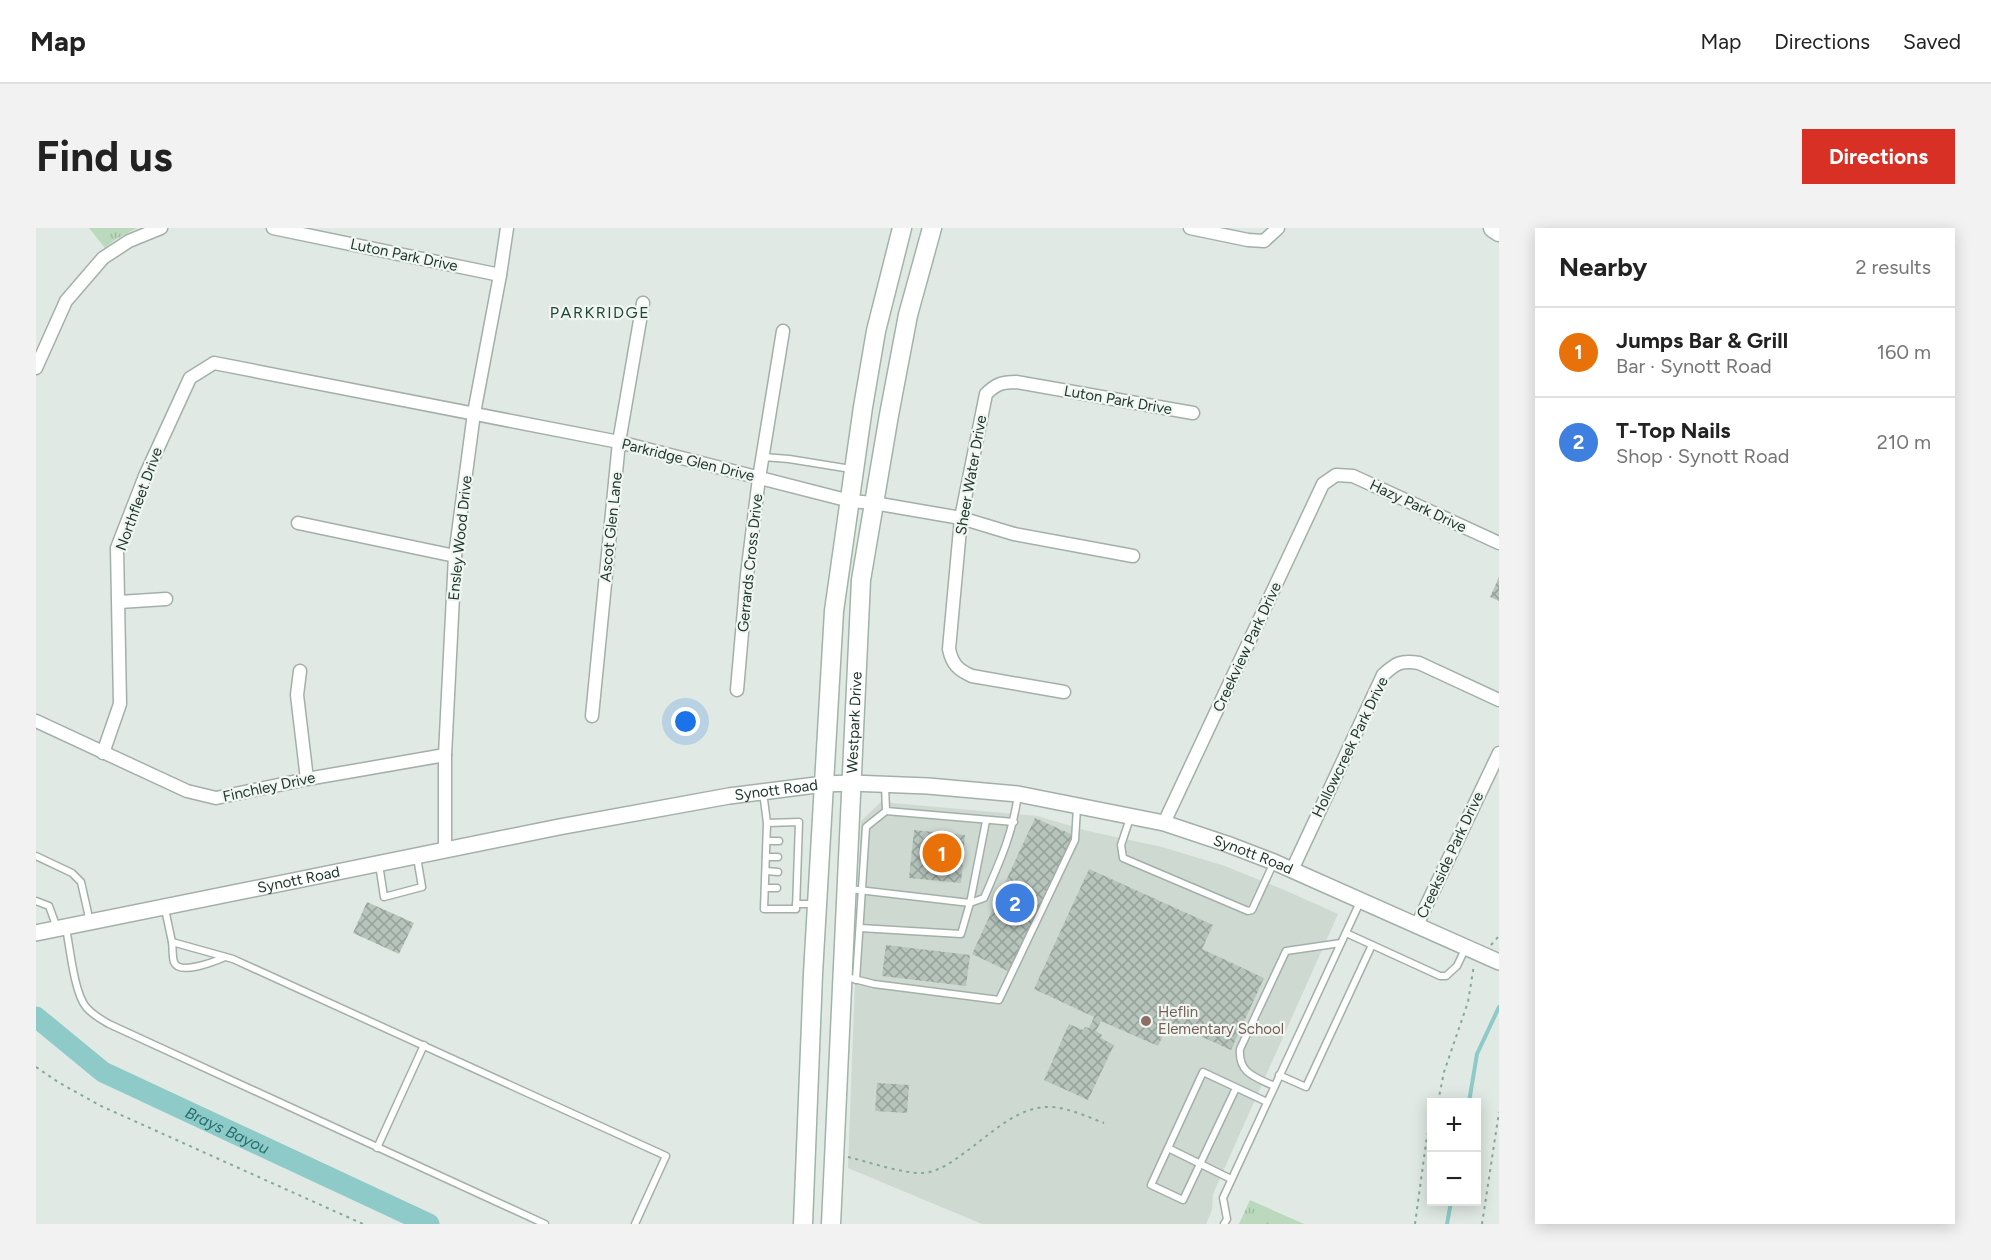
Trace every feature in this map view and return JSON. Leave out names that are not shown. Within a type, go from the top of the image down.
[{"type":"main road","name":"Westpark Drive","points":[[803,1224],[813,974],[834,611],[876,331],[902,228]]},
{"type":"main road","name":"Westpark Drive","points":[[831,1224],[833,1154],[849,978],[854,890],[850,783],[861,580],[908,315],[932,228]]},
{"type":"main road","points":[[1493,228],[1499,232]]},
{"type":"main road","points":[[813,974],[849,978]]},
{"type":"street","points":[[36,368],[66,301],[103,258],[129,241],[161,228]]},
{"type":"street","name":"Luton Park Drive","points":[[273,228],[500,275]]},
{"type":"street","name":"Ensley Wood Drive","points":[[445,850],[445,755],[455,556],[474,413],[507,228]]},
{"type":"street","points":[[1190,228],[1264,241],[1278,228]]},
{"type":"street","name":"Ascot Glen Lane","points":[[592,716],[619,442],[643,303]]},
{"type":"street","name":"Gerrards Cross Drive","points":[[737,690],[747,575],[759,478],[783,331]]},
{"type":"street","name":"Northfleet Drive","points":[[103,753],[120,704],[117,548],[145,476],[189,378],[214,363],[242,368]]},
{"type":"street","name":"Parkridge Glen Drive","points":[[242,368],[619,442],[850,501],[961,518],[1014,534],[1132,556]]},
{"type":"street","name":"Sheer Water Drive","points":[[1042,387],[1003,382],[994,386],[986,394],[961,518],[949,649],[952,661],[961,671],[972,676],[1064,692]]},
{"type":"street","name":"Luton Park Drive","points":[[1042,387],[1193,413]]},
{"type":"street","name":"Hazy Park Drive","points":[[1336,475],[1353,476],[1499,543]]},
{"type":"street","name":"Creekview Park Drive","points":[[1164,823],[1323,484],[1336,475]]},
{"type":"street","points":[[298,523],[455,556]]},
{"type":"street","points":[[119,602],[166,599]]},
{"type":"street","name":"Hollowcreek Park Drive","points":[[1292,870],[1383,675],[1395,663],[1408,661],[1419,663],[1499,700]]},
{"type":"street","points":[[300,671],[297,695],[307,779]]},
{"type":"street","name":"Finchley Drive","points":[[36,722],[187,791],[216,798],[307,779],[445,755]]},
{"type":"street","name":"Creekside Park Drive","points":[[1417,925],[1499,753]]},
{"type":"street","name":"Synott Road","points":[[36,933],[165,909],[445,850],[718,798],[824,784],[850,783],[938,786],[1018,794],[1164,823],[1274,862],[1482,954]]},
{"type":"lane","points":[[763,457],[798,460],[854,470]]},
{"type":"lane","points":[[885,785],[886,811]]},
{"type":"lane","points":[[763,791],[768,823],[764,909],[796,909],[793,873],[799,822],[768,823]]},
{"type":"lane","points":[[854,890],[970,903],[984,898],[1007,844],[1014,822],[1018,794]]},
{"type":"lane","points":[[1014,822],[886,811],[866,826],[854,890],[860,928],[849,978],[874,984],[999,1000],[1075,840],[1077,805]]},
{"type":"lane","points":[[1131,817],[1122,845],[1123,858],[1248,911],[1252,910],[1274,862]]},
{"type":"lane","points":[[860,928],[962,934],[986,821]]},
{"type":"lane","points":[[767,841],[779,841]]},
{"type":"lane","points":[[36,856],[72,873],[81,882],[90,922]]},
{"type":"lane","points":[[379,864],[384,897],[422,887],[417,857]]},
{"type":"lane","points":[[766,857],[778,857]]},
{"type":"lane","points":[[766,871],[778,872]]},
{"type":"lane","points":[[765,888],[777,888]]},
{"type":"lane","points":[[1224,1224],[1227,1219],[1222,1198],[1361,900]]},
{"type":"lane","points":[[36,901],[50,906],[62,928],[79,995],[94,1014],[109,1024],[545,1224]]},
{"type":"lane","points":[[796,904],[817,904]]},
{"type":"lane","points":[[165,909],[176,965],[181,968],[210,963],[226,956]]},
{"type":"lane","points":[[1346,933],[1440,976],[1446,976],[1457,966],[1482,954]]},
{"type":"lane","points":[[172,942],[226,956],[666,1156],[635,1224]]},
{"type":"lane","points":[[1274,1086],[1252,1075],[1243,1067],[1239,1059],[1240,1048],[1286,951],[1341,944]]},
{"type":"lane","points":[[1279,1075],[1306,1088],[1372,945]]},
{"type":"lane","points":[[377,1148],[424,1046]]},
{"type":"lane","points":[[1236,1088],[1183,1200],[1151,1185],[1203,1072],[1267,1101]]},
{"type":"lane","points":[[1168,1148],[1231,1179]]},
{"type":"path","points":[[1439,1098],[1444,1072],[1468,1002],[1473,981],[1472,971],[1482,954],[1499,936]]},
{"type":"path","points":[[36,1067],[101,1106],[363,1224]]},
{"type":"path","points":[[833,1154],[923,1173],[947,1166],[1021,1113],[1037,1108],[1060,1108],[1104,1123]]},
{"type":"path","points":[[1482,1224],[1499,1112]]},
{"type":"path","points":[[1415,1224],[1427,1136]]},
{"type":"shaded area","name":"Heflin Elementary School","points":[[881,802],[1037,816],[1088,831],[1162,847],[1225,866],[1338,914],[1213,1194],[1212,1210],[1206,1224],[982,1224],[848,1168],[861,821]]},
{"type":"green space","points":[[89,228],[137,228],[116,239],[105,248]]},
{"type":"green space","points":[[1250,1200],[1304,1224],[1239,1224]]},
{"type":"building","points":[[1499,577],[1499,601],[1490,597]]},
{"type":"building","points":[[1035,818],[1073,835],[1010,972],[972,954]]},
{"type":"building","points":[[914,830],[965,835],[961,883],[909,878]]},
{"type":"building","points":[[1089,869],[1213,925],[1202,949],[1264,978],[1231,1050],[1169,1022],[1158,1046],[1101,1021],[1096,1031],[1102,1035],[1101,1038],[1114,1045],[1088,1100],[1044,1080],[1069,1024],[1083,1030],[1085,1027],[1089,1028],[1094,1017],[1034,989]]},
{"type":"building","points":[[367,902],[414,923],[399,954],[353,933]]},
{"type":"building","points":[[886,945],[970,955],[966,986],[882,976]]},
{"type":"building","points":[[877,1083],[909,1085],[907,1113],[875,1111]]},
{"type":"waterway","points":[[1470,1098],[1477,1054],[1499,1007]]},
{"type":"waterway","name":"Brays Bayou","points":[[36,1017],[103,1072],[429,1224]]},
{"type":"waterway","points":[[1447,1224],[1450,1206]]},
{"type":"place","name":"Jumps Bar & Grill","points":[[942,853]]},
{"type":"place","name":"T-Top Nails","points":[[1015,903]]},
{"type":"place","name":"Heflin Elementary School","points":[[1146,1021]]},
{"type":"district","name":"PARKRIDGE","points":[[600,312]]}]
